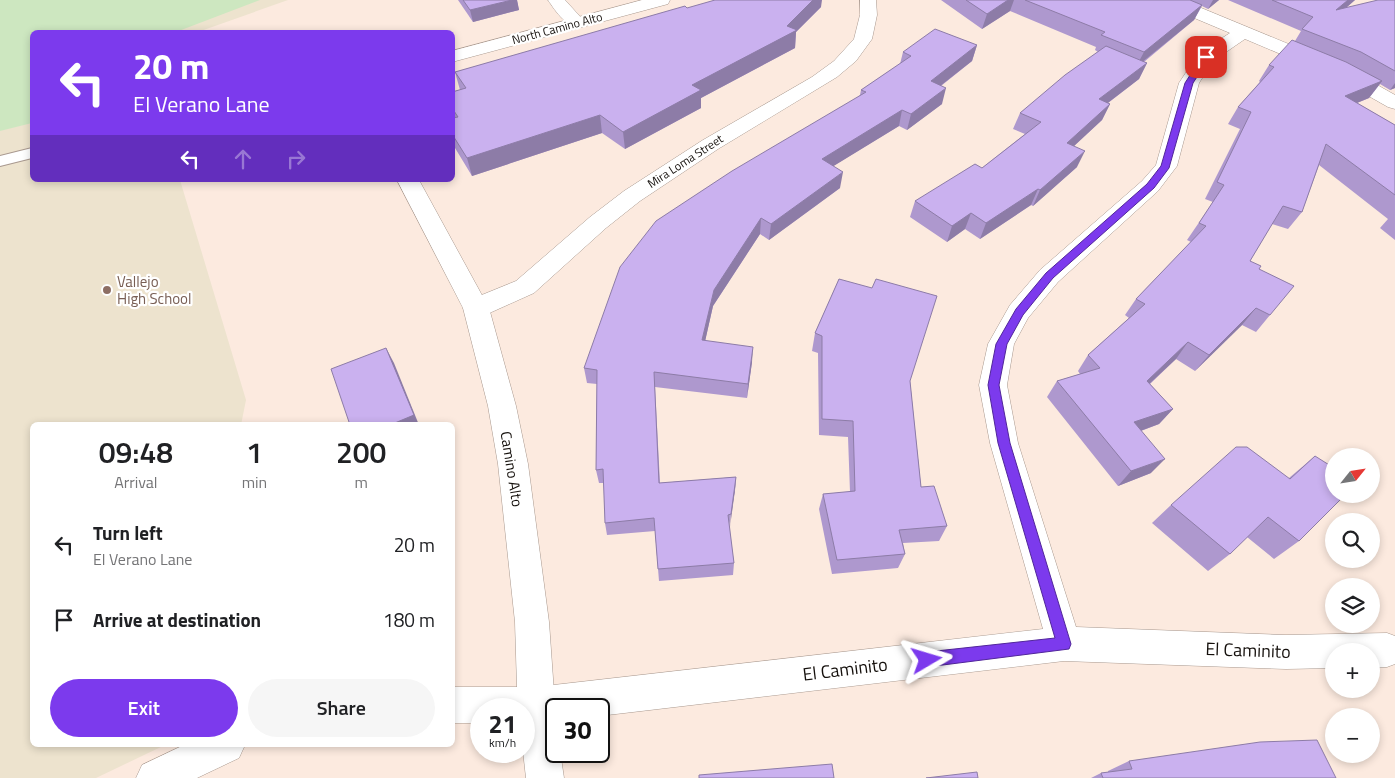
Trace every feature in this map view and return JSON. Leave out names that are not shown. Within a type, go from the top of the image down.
[{"type":"street","points":[[556,0],[577,23]]},
{"type":"street","name":"North Camino Alto","points":[[455,57],[662,0]]},
{"type":"street","name":"Mira Loma Street","points":[[476,308],[525,287],[605,217],[664,174],[694,153],[819,81],[837,68],[860,45],[866,35],[869,26],[868,0]]},
{"type":"street","points":[[1167,0],[1342,74],[1395,103]]},
{"type":"street","points":[[1064,644],[1004,443],[993,385],[1001,344],[1019,312],[1049,276],[1150,186],[1166,166],[1189,83],[1206,57],[1244,31]]},
{"type":"street","name":"Camino Alto","points":[[409,182],[476,308],[494,372],[513,464],[532,622],[536,706],[545,778]]},
{"type":"street","name":"El Caminito","points":[[455,705],[536,706],[1064,644],[1286,652],[1325,651]]},
{"type":"street","points":[[1380,650],[1387,650]]},
{"type":"street","points":[[155,778],[222,747]]},
{"type":"lane","points":[[0,161],[30,153]]},
{"type":"shaded area","name":"Vallejo High School","points":[[0,0],[288,0],[204,30],[30,30],[30,182],[181,182],[246,400],[242,422],[30,422],[30,747],[161,747],[96,778],[0,778]]},
{"type":"green space","points":[[0,0],[260,0],[181,30],[30,30],[30,124],[0,131]]},
{"type":"building","points":[[463,0],[512,0],[470,10]]},
{"type":"building","points":[[715,0],[813,0],[787,26],[797,30],[692,85],[701,90],[623,132],[600,115],[467,158],[455,139],[455,118],[458,117],[455,112],[455,91],[466,88],[455,72],[685,6],[687,8]]},
{"type":"building","points":[[966,0],[1008,0],[987,14]]},
{"type":"building","points":[[1025,0],[1190,0],[1202,5],[1144,52],[1101,35],[1105,32]]},
{"type":"building","points":[[1272,0],[1348,0],[1336,10],[1378,0],[1395,0],[1395,71],[1361,52],[1302,29],[1313,17]]},
{"type":"building","points":[[935,29],[977,45],[931,81],[946,88],[911,114],[902,110],[822,159],[843,172],[771,224],[761,218],[714,290],[702,340],[753,347],[748,384],[654,372],[659,483],[736,477],[731,514],[728,515],[734,563],[658,569],[654,518],[605,523],[603,469],[596,470],[597,370],[584,368],[620,267],[656,221],[732,171],[866,92],[861,90],[911,56],[903,52]]},
{"type":"building","points":[[1292,40],[1346,62],[1382,81],[1345,96],[1395,125],[1395,195],[1326,144],[1302,212],[1283,206],[1250,261],[1261,266],[1259,269],[1294,286],[1270,315],[1256,308],[1209,355],[1188,342],[1147,381],[1173,409],[1134,422],[1165,459],[1131,471],[1057,381],[1100,368],[1088,355],[1145,304],[1136,299],[1206,226],[1199,223],[1224,185],[1217,182],[1251,112],[1238,107],[1274,67],[1269,65]]},
{"type":"building","points":[[1106,46],[1147,63],[1099,99],[1110,104],[1067,143],[1085,151],[1040,190],[1038,189],[986,223],[971,213],[952,226],[915,201],[975,164],[982,168],[1041,122],[1020,113],[1065,75]]},
{"type":"building","points":[[839,279],[872,288],[876,279],[937,296],[910,381],[921,487],[934,486],[947,526],[899,530],[905,554],[837,560],[823,494],[855,491],[853,421],[822,419],[822,336],[815,333]]},
{"type":"building","points":[[386,348],[414,415],[397,422],[349,422],[331,369]]},
{"type":"building","points":[[1236,447],[1247,447],[1290,479],[1315,456],[1325,462],[1325,503],[1337,503],[1299,541],[1268,517],[1230,554],[1171,505]]},
{"type":"building","points":[[1317,740],[1325,756],[1325,763],[1328,763],[1336,778],[1103,778],[1101,773],[1132,769],[1129,761],[1260,742]]},
{"type":"building","points":[[832,764],[834,778],[699,778],[699,775]]},
{"type":"building","points":[[977,772],[978,778],[926,778]]},
{"type":"place","name":"Vallejo High School","points":[[107,290]]},
{"type":"route","points":[[927,660],[1064,644],[1004,443],[993,385],[1001,344],[1019,312],[1049,276],[1150,186],[1166,166],[1189,83],[1206,57]]}]
